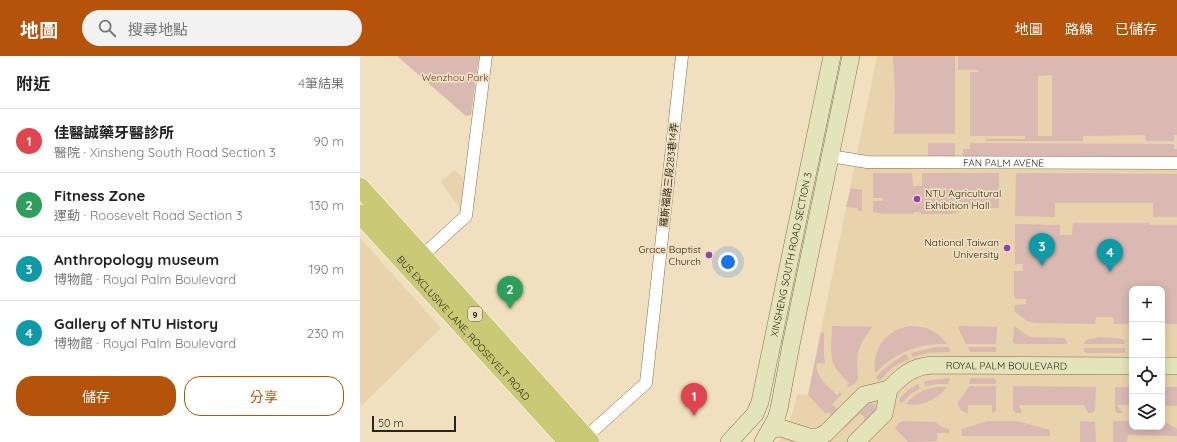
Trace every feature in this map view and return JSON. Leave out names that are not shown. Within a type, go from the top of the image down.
[{"type":"main road","name":"XINSHENG SOUTH ROAD SECTION 3","points":[[729,442],[755,414],[760,402],[832,56]]},
{"type":"main road","name":"XINSHENG SOUTH ROAD SECTION 3","points":[[769,438],[780,409],[793,337],[851,56]]},
{"type":"main road","name":"9","points":[[360,187],[584,440]]},
{"type":"main road","name":"BUS EXCLUSIVE LANE, ROOSEVELT ROAD","points":[[360,203],[584,440]]},
{"type":"main road","name":"BUS EXCLUSIVE LANE, ROOSEVELT ROAD","points":[[360,214],[568,442]]},
{"type":"main road","name":"9","points":[[360,222],[558,442]]},
{"type":"main road","name":"ROYAL PALM BOULEVARD","points":[[889,389],[902,376],[920,366],[1129,366]]},
{"type":"main road","points":[[1165,366],[1177,366]]},
{"type":"main road","points":[[755,414],[769,438],[781,428],[809,437],[818,437],[826,433],[864,395],[889,389],[884,414],[856,442]]},
{"type":"street","points":[[422,256],[466,216],[486,56]]},
{"type":"street","name":"羅斯福路三段283巷14弄","points":[[584,440],[646,383],[682,56]]},
{"type":"street","name":"FAN PALM AVENE","points":[[830,156],[867,162],[1177,163]]},
{"type":"shaded area","name":"National Taiwan University","points":[[877,56],[1177,56],[1177,442],[778,442],[786,430],[797,395],[808,394]]},
{"type":"shaded area","points":[[454,170],[465,179],[464,208],[460,209],[441,182]]},
{"type":"shaded area","points":[[360,238],[441,328],[362,405],[360,403]]},
{"type":"green space","name":"Wenzhou Park","points":[[397,56],[479,56],[471,115],[466,116]]},
{"type":"green space","points":[[893,56],[955,56],[955,134],[894,134],[895,96]]},
{"type":"green space","points":[[958,56],[1177,56],[1177,135],[1174,135],[1174,141],[1146,141],[1145,135],[1083,136],[1083,141],[986,141],[986,139],[1025,139],[1025,136],[970,136],[970,72],[978,72],[979,70],[958,70]],"holes":[[[1052,75],[1052,136],[1038,136],[1038,76]]]},
{"type":"green space","points":[[928,143],[955,143],[955,156],[928,156]]},
{"type":"green space","points":[[970,143],[1174,144],[1174,149],[1177,149],[1177,156],[963,156],[963,149],[970,149]]},
{"type":"green space","points":[[873,173],[912,173],[913,186],[922,186],[922,173],[998,173],[999,208],[968,208],[952,214],[921,214],[921,212],[914,212],[914,214],[884,214],[873,212],[873,201],[883,201],[883,198],[873,198]]},
{"type":"green space","points":[[1017,173],[1177,174],[1177,217],[1153,217],[1153,203],[1055,203],[1055,217],[1015,216]]},
{"type":"green space","points":[[851,188],[862,190],[862,211],[859,211],[857,208],[846,207]]},
{"type":"green space","points":[[1073,223],[1149,223],[1149,225],[1177,225],[1177,324],[1165,324],[1165,286],[1129,286],[1129,324],[1114,324],[1113,317],[1096,317],[1095,324],[1035,323],[1027,321],[1015,312],[1014,306],[1026,304],[1026,299],[1016,299],[1014,296],[1014,271],[1023,271],[1023,264],[1015,264],[1015,224],[1060,225],[1060,235],[1072,235]]},
{"type":"green space","points":[[832,326],[872,327],[858,352],[858,379],[849,387],[847,385],[849,383],[837,370],[832,361]]},
{"type":"green space","points":[[911,326],[931,330],[940,336],[947,344],[917,347],[899,355],[875,373],[876,356],[878,348],[882,342],[894,331]]},
{"type":"green space","points":[[960,326],[997,327],[996,344],[966,344],[958,328]]},
{"type":"green space","points":[[1014,326],[1030,337],[1064,338],[1067,341],[1067,344],[1015,344],[1013,342]]},
{"type":"green space","points":[[821,332],[824,333],[825,364],[817,363],[818,372],[822,380],[837,395],[840,392],[842,394],[832,404],[840,413],[834,418],[828,412],[826,414],[808,395]]},
{"type":"green space","points":[[1099,337],[1117,338],[1124,340],[1125,344],[1084,344],[1086,340]]},
{"type":"green space","points":[[936,347],[949,347],[950,351],[928,353],[913,357],[911,353]]},
{"type":"green space","points":[[968,347],[996,347],[996,352],[970,352]]},
{"type":"green space","points":[[1084,348],[1125,348],[1125,351],[1124,353],[1086,353]]},
{"type":"green space","points":[[906,354],[909,359],[893,367],[879,381],[876,377],[879,373]]},
{"type":"green space","points":[[949,378],[950,380],[948,384],[925,386],[924,383],[925,381]]},
{"type":"green space","points":[[971,378],[994,378],[996,380],[996,384],[969,384]]},
{"type":"green space","points":[[918,384],[920,388],[902,403],[900,402],[899,399],[908,390]]},
{"type":"green space","points":[[971,386],[996,386],[996,411],[992,413],[992,405],[968,405],[968,413],[961,409],[958,402]]},
{"type":"green space","points":[[1013,386],[1096,387],[1095,410],[1092,413],[1088,413],[1084,405],[1019,405],[1022,413],[1016,413],[1013,410]]},
{"type":"green space","points":[[937,387],[947,387],[938,396],[928,402],[912,405],[906,404],[912,397],[920,392]]},
{"type":"green space","points":[[1115,387],[1129,387],[1129,405],[1117,405],[1123,413],[1117,413],[1115,411]]},
{"type":"green space","points":[[1165,387],[1177,387],[1177,406],[1165,406]]},
{"type":"green space","points":[[869,403],[875,404],[876,410],[852,436],[851,434],[864,421],[864,416],[860,414],[845,428],[843,426]]},
{"type":"green space","points":[[903,421],[935,422],[942,427],[949,429],[949,433],[937,433],[937,441],[908,442],[895,428]]},
{"type":"green space","points":[[988,421],[1017,421],[1050,430],[1050,436],[962,436],[962,429]]},
{"type":"green space","points":[[1080,421],[1095,422],[1096,442],[1080,442]]},
{"type":"green space","points":[[1129,421],[1129,430],[1165,430],[1165,422],[1177,429],[1177,436],[1128,435],[1127,442],[1113,442],[1113,422]]},
{"type":"place","name":"NTU Agricultural Exhibition Hall","points":[[917,199]]},
{"type":"place","name":"National Taiwan University","points":[[1007,248]]},
{"type":"place","name":"Grace Baptist Church","points":[[709,255]]},
{"type":"place","name":"Anthropology museum","points":[[1042,266]]},
{"type":"place","name":"Gallery of NTU History","points":[[1110,272]]},
{"type":"place","name":"Fitness Zone","points":[[510,309]]},
{"type":"place","name":"佳醫誠藥牙醫診所","points":[[694,416]]}]
